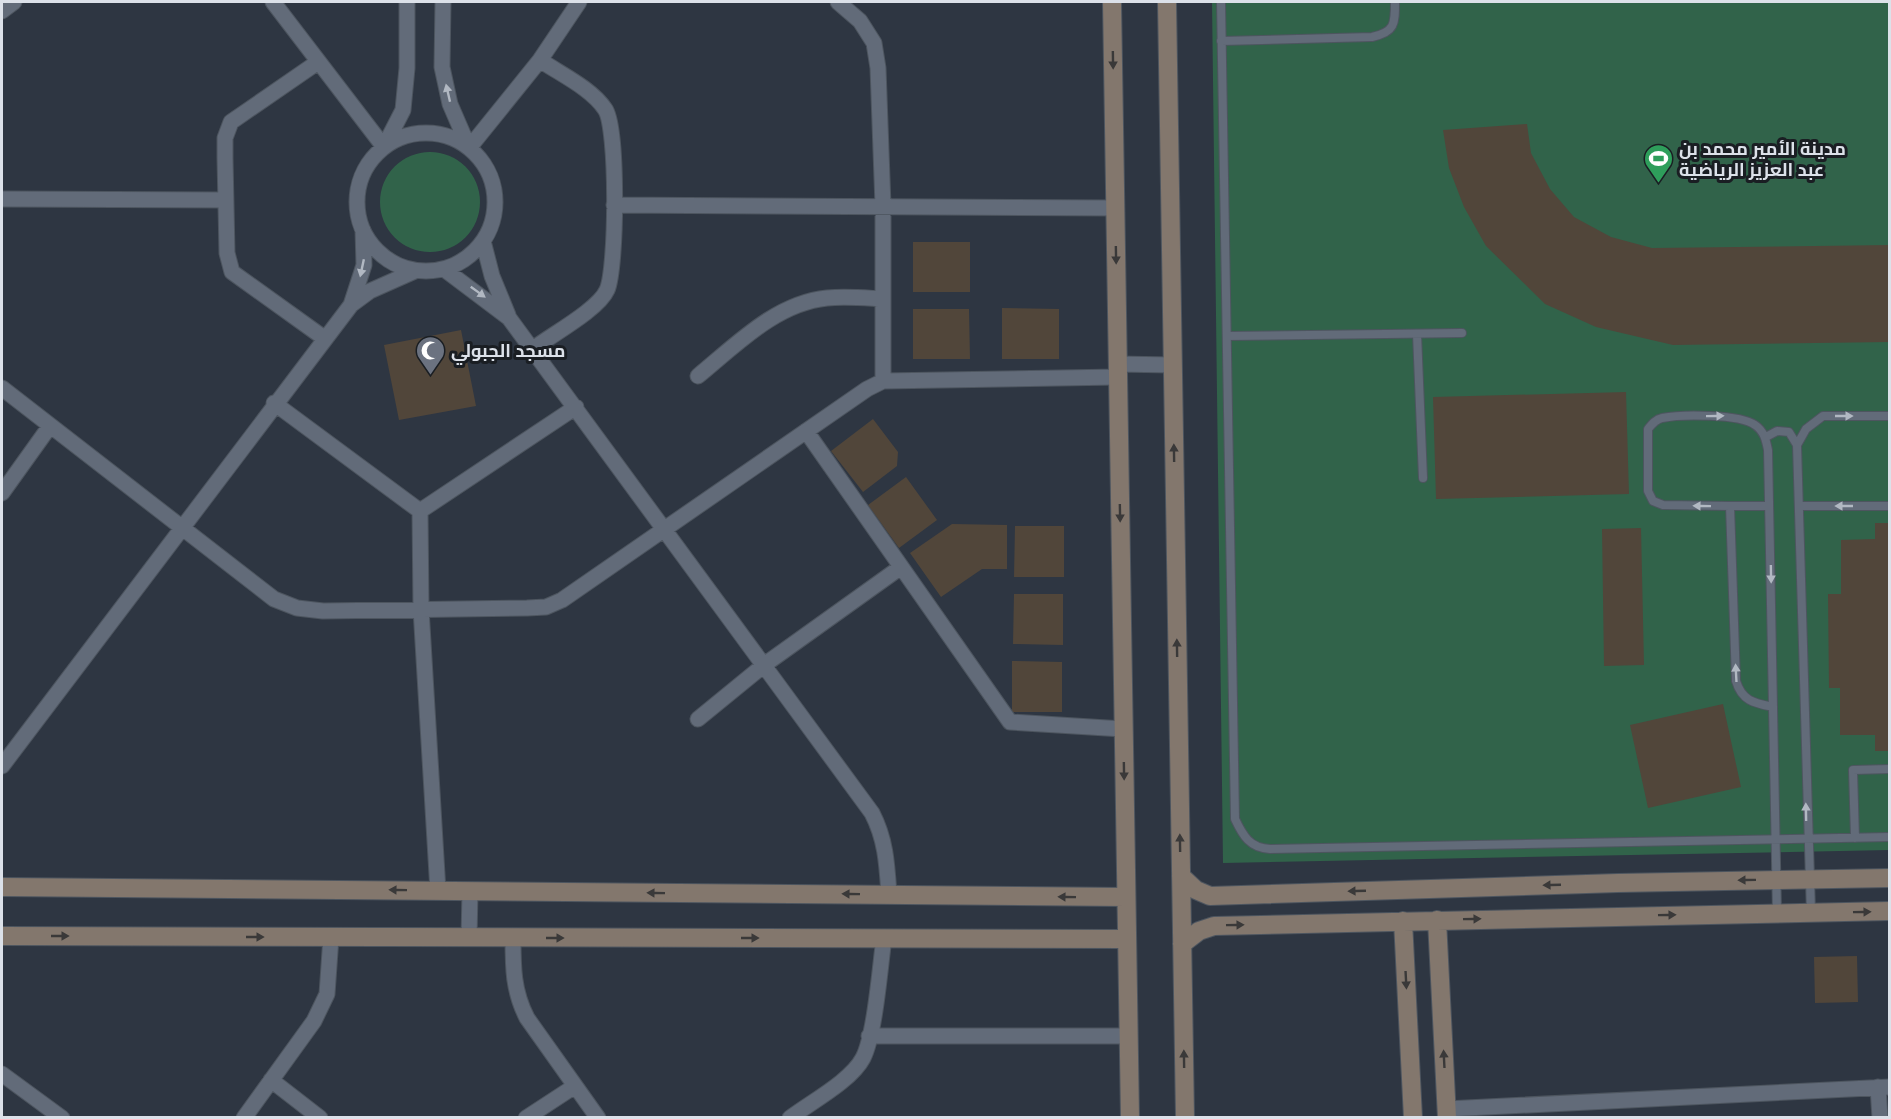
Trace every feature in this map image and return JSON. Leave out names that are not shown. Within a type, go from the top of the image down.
[{"type":"street","points":[[2,11],[14,2]]},
{"type":"street","points":[[273,2],[384,147]]},
{"type":"street","points":[[351,305],[364,265],[363,231],[357,208],[359,185],[368,164],[384,147],[403,110],[407,68],[407,2]]},
{"type":"street","points":[[2,766],[183,529],[274,403],[351,305],[370,291],[415,271],[444,269],[459,264],[477,250],[490,231],[495,209],[494,186],[485,165],[470,148],[450,104],[442,67],[443,2]]},
{"type":"street","points":[[470,148],[540,60],[579,2]]},
{"type":"street","points":[[838,2],[860,21],[874,43],[878,68],[883,206],[883,381]]},
{"type":"street","points":[[1112,2],[1130,1118]]},
{"type":"street","points":[[1167,2],[1185,1118]]},
{"type":"street","points":[[532,349],[598,302],[607,290],[611,276],[614,205],[612,125],[606,110],[596,99],[540,60]]},
{"type":"street","points":[[318,62],[231,122],[225,138],[227,253],[232,272],[324,338]]},
{"type":"street","points":[[384,147],[404,136],[427,132],[449,136],[470,148]]},
{"type":"street","points":[[2,199],[226,200]]},
{"type":"street","points":[[614,205],[1115,208]]},
{"type":"street","points":[[363,231],[375,250],[393,264],[415,271]]},
{"type":"street","points":[[483,241],[492,276],[509,318],[872,813],[883,834],[889,895]]},
{"type":"street","points":[[444,269],[509,318]]},
{"type":"street","points":[[698,376],[772,317],[804,303],[836,297],[883,299]]},
{"type":"street","points":[[2,388],[274,599],[297,608],[323,611],[546,607],[562,600],[806,431],[883,381],[1117,371],[1173,365]]},
{"type":"street","points":[[274,403],[420,511]]},
{"type":"street","points":[[420,511],[576,407]]},
{"type":"street","points":[[2,493],[51,426]]},
{"type":"street","points":[[806,431],[1010,722],[1123,729]]},
{"type":"street","points":[[420,511],[422,609],[438,891]]},
{"type":"street","points":[[698,719],[764,666],[901,567]]},
{"type":"street","points":[[1181,876],[1196,890],[1210,896],[1890,878]]},
{"type":"street","points":[[2,887],[1126,897]]},
{"type":"street","points":[[470,891],[470,938]]},
{"type":"street","points":[[1182,944],[1199,931],[1214,926],[1890,911]]},
{"type":"street","points":[[1437,920],[1447,1113],[1884,1087],[1880,1118]]},
{"type":"street","points":[[1403,921],[1413,1118]]},
{"type":"street","points":[[2,936],[1126,939]]},
{"type":"street","points":[[244,1118],[314,1021],[327,994],[331,937]]},
{"type":"street","points":[[513,938],[513,976],[518,999],[526,1017],[598,1118]]},
{"type":"street","points":[[798,1115],[849,1075],[863,1058],[869,1036],[884,939]]},
{"type":"street","points":[[869,1036],[1128,1036]]},
{"type":"street","points":[[2,1074],[51,1114]]},
{"type":"street","points":[[271,1080],[320,1118]]},
{"type":"street","points":[[526,1118],[575,1086]]},
{"type":"lane","points":[[1221,2],[1235,819],[1250,843],[1260,849],[1270,849],[1890,837]]},
{"type":"lane","points":[[1221,41],[1372,36],[1387,33],[1394,25],[1395,2]]},
{"type":"lane","points":[[1227,336],[1462,333]]},
{"type":"lane","points":[[1417,334],[1423,478]]},
{"type":"lane","points":[[1769,506],[1663,505],[1653,501],[1648,491],[1648,429],[1661,418],[1725,416],[1742,418],[1756,426],[1766,438],[1769,506],[1777,913]]},
{"type":"lane","points":[[1811,913],[1797,445],[1806,429],[1823,416],[1890,416]]},
{"type":"lane","points":[[1766,438],[1777,431],[1789,432],[1797,445]]},
{"type":"lane","points":[[1731,506],[1736,681],[1740,693],[1749,702],[1773,707]]},
{"type":"lane","points":[[1798,506],[1890,506]]},
{"type":"lane","points":[[1855,838],[1853,770],[1890,769]]},
{"type":"green space","points":[[1212,2],[1889,2],[1889,850],[1223,863]]},
{"type":"green space","points":[[420,152],[440,152],[466,166],[477,183],[480,202],[477,221],[466,238],[440,252],[420,252],[402,244],[388,230],[380,212],[380,192],[388,174],[402,160]]},
{"type":"building","points":[[1527,124],[1531,153],[1550,189],[1574,217],[1611,237],[1652,248],[1890,245],[1890,342],[1673,345],[1596,327],[1545,304],[1486,246],[1464,207],[1449,168],[1443,130]]},
{"type":"building","points":[[913,242],[970,242],[970,292],[913,292]]},
{"type":"building","points":[[1002,308],[1059,309],[1059,359],[1002,359]]},
{"type":"building","points":[[913,309],[969,309],[970,359],[913,359]]},
{"type":"building","name":"مسجد الجبولي","points":[[461,330],[476,406],[399,420],[384,345]]},
{"type":"building","points":[[1626,392],[1629,494],[1436,499],[1433,397]]},
{"type":"building","points":[[873,419],[898,452],[897,466],[863,492],[831,451]]},
{"type":"building","points":[[906,477],[937,520],[899,548],[868,505]]},
{"type":"building","points":[[1875,523],[1890,523],[1890,751],[1875,751],[1875,735],[1840,735],[1840,688],[1829,688],[1828,594],[1841,594],[1841,540],[1875,539]]},
{"type":"building","points":[[952,524],[1007,525],[1007,569],[982,569],[941,597],[910,553]]},
{"type":"building","points":[[1015,526],[1064,526],[1064,577],[1014,577]]},
{"type":"building","points":[[1641,528],[1644,665],[1604,666],[1602,529]]},
{"type":"building","points":[[1014,594],[1063,594],[1063,645],[1013,644]]},
{"type":"building","points":[[1012,661],[1062,662],[1062,712],[1012,712]]},
{"type":"building","points":[[1723,704],[1741,787],[1648,808],[1630,725]]},
{"type":"building","points":[[1857,956],[1858,1002],[1815,1003],[1814,957]]},
{"type":"place","name":"مدينة الأمير محمد بن عبد العزيز الرياضية","points":[[1658,184]]},
{"type":"place","name":"مسجد الجبولي","points":[[430,376]]}]
